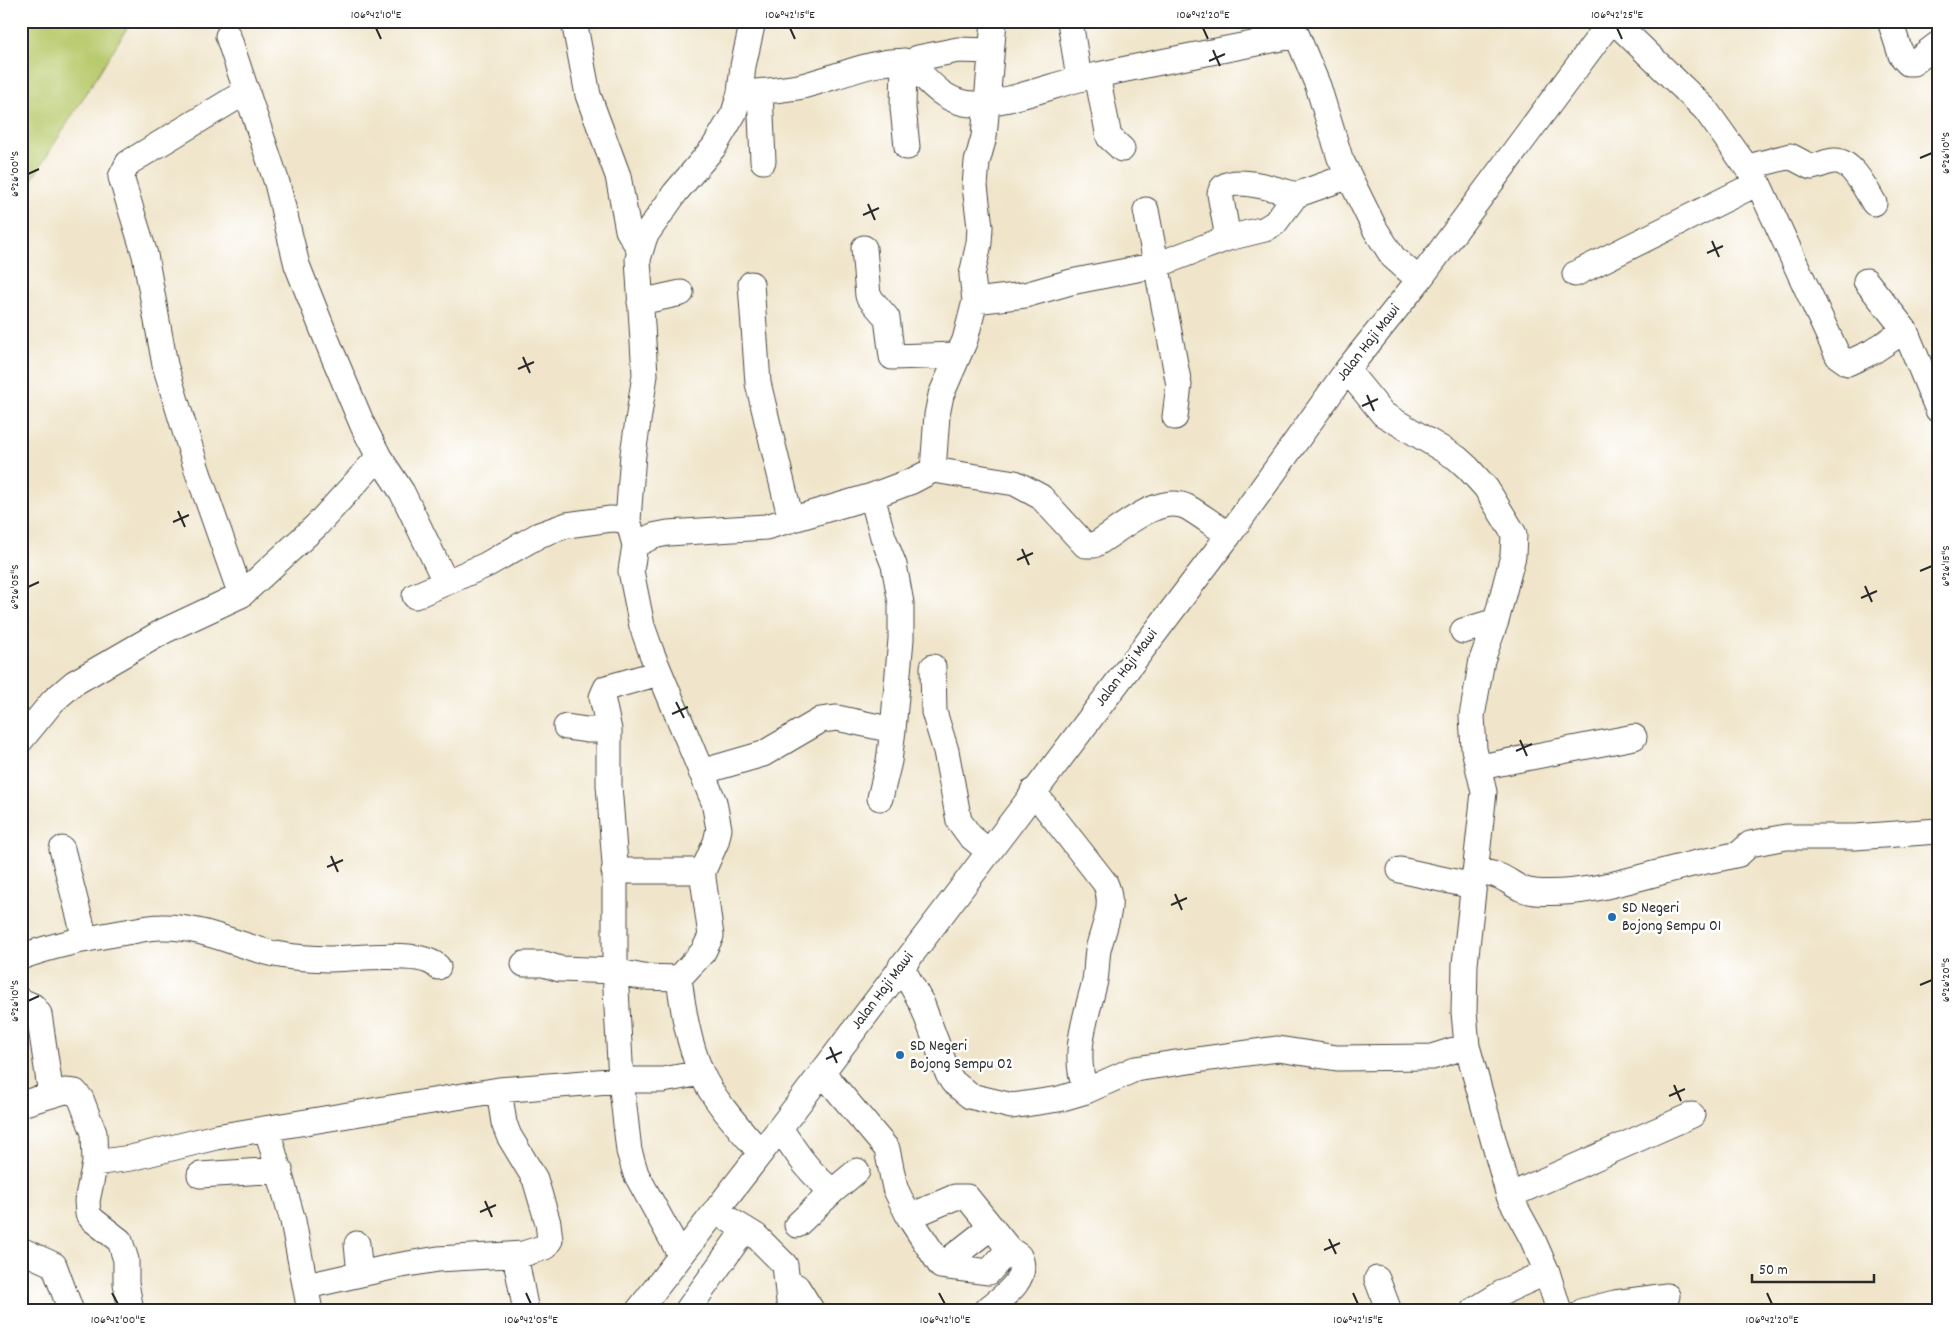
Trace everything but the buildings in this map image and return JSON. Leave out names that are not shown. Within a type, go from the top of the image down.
[{"type":"street","points":[[574,21],[588,95],[618,176],[626,224],[640,250]]},
{"type":"street","points":[[754,21],[743,66],[763,161]]},
{"type":"street","points":[[933,470],[937,415],[941,395],[970,323],[975,301],[972,276],[979,243],[980,227],[975,186],[988,103],[994,21]]},
{"type":"street","points":[[1070,21],[1109,137],[1122,149]]},
{"type":"street","points":[[1613,21],[1705,109],[1753,175],[1838,356],[1843,362],[1848,363],[1872,352],[1905,330]]},
{"type":"street","name":"Jalan Haji Mawi","points":[[638,1311],[680,1254],[780,1128],[1033,791],[1229,535],[1348,370],[1613,21]]},
{"type":"street","points":[[1890,21],[1901,55],[1908,63],[1913,63],[1938,44]]},
{"type":"street","points":[[911,60],[910,63],[936,89],[948,98],[966,104],[988,103],[1293,28],[1318,86],[1335,145],[1374,229],[1393,257],[1418,280]]},
{"type":"street","points":[[228,36],[277,183],[297,265],[333,356],[363,426],[379,457],[402,492],[446,581]]},
{"type":"street","points":[[524,964],[544,964],[560,969],[615,971],[642,977],[679,978],[703,952],[712,936],[703,871],[716,842],[719,829],[714,802],[642,626],[631,571],[635,546],[628,520],[633,454],[645,375],[640,302],[640,250],[645,236],[675,193],[714,147],[734,113],[750,92],[798,87],[871,66],[958,50],[991,51]]},
{"type":"street","points":[[907,147],[903,108],[911,60]]},
{"type":"street","points":[[241,595],[198,470],[165,365],[145,255],[121,177],[128,163],[247,91]]},
{"type":"street","points":[[1575,274],[1790,156],[1811,167],[1835,161],[1841,162],[1856,176],[1874,203]]},
{"type":"street","points":[[975,301],[1025,296],[1071,282],[1157,265],[1228,238],[1270,227],[1296,195],[1349,176]]},
{"type":"street","points":[[1228,238],[1220,200],[1222,188],[1237,183],[1256,184],[1296,195]]},
{"type":"street","points":[[1146,210],[1179,385],[1175,417]]},
{"type":"street","points":[[864,248],[868,296],[887,318],[892,357],[958,355]]},
{"type":"street","points":[[1866,281],[1905,330],[1938,410]]},
{"type":"street","points":[[751,284],[758,383],[791,520]]},
{"type":"street","points":[[640,302],[681,294]]},
{"type":"street","points":[[1348,370],[1383,414],[1457,458],[1486,488],[1511,526],[1514,534],[1513,556],[1496,621],[1482,660],[1472,716],[1474,749],[1480,767],[1484,792],[1465,964],[1464,1012],[1467,1046],[1509,1196],[1532,1238],[1547,1272],[1559,1311]]},
{"type":"street","points":[[21,740],[53,701],[74,682],[164,631],[241,595],[316,526],[379,457]]},
{"type":"street","points":[[635,546],[653,536],[668,533],[752,529],[791,520],[872,496],[912,481],[933,470],[1015,483],[1041,497],[1085,545],[1094,545],[1142,514],[1166,504],[1185,507],[1229,535]]},
{"type":"street","points":[[872,496],[883,537],[894,565],[901,603],[901,639],[893,730],[889,761],[880,798]]},
{"type":"street","points":[[415,596],[486,565],[539,535],[567,524],[611,519],[628,520]]},
{"type":"street","points":[[1462,631],[1496,621]]},
{"type":"street","points":[[933,667],[934,712],[946,751],[959,821],[970,836],[988,851]]},
{"type":"street","points":[[660,673],[604,690],[602,696],[609,730],[615,971],[621,1080],[632,1162],[680,1254]]},
{"type":"street","points":[[701,772],[763,754],[821,720],[837,718],[893,730]]},
{"type":"street","points":[[566,727],[609,730]]},
{"type":"street","points":[[1480,767],[1634,737]]},
{"type":"street","points":[[1033,791],[1105,883],[1110,896],[1098,951],[1095,983],[1087,1007],[1079,1054],[1079,1072],[1086,1091]]},
{"type":"street","points":[[1400,870],[1474,879],[1501,876],[1515,888],[1536,892],[1561,891],[1605,885],[1688,864],[1739,854],[1750,844],[1786,837],[1855,837],[1938,831]]},
{"type":"street","points":[[62,848],[85,939]]},
{"type":"street","points":[[614,871],[703,871]]},
{"type":"street","points":[[21,957],[46,948],[85,939],[159,927],[185,927],[208,932],[276,955],[349,959],[418,957],[431,961],[438,967]]},
{"type":"street","points":[[901,966],[922,1004],[948,1074],[960,1089],[980,1099],[1012,1106],[1059,1099],[1086,1091],[1135,1069],[1278,1050],[1337,1058],[1364,1058],[1432,1056],[1467,1046]]},
{"type":"street","points":[[679,978],[684,1014],[701,1073],[731,1118],[760,1152]]},
{"type":"street","points":[[21,1001],[33,1006],[39,1014],[51,1095]]},
{"type":"street","points":[[822,1072],[887,1149],[895,1188],[909,1217],[941,1266],[989,1272],[1009,1249]]},
{"type":"street","points":[[95,1164],[132,1158],[216,1138],[499,1090],[621,1080],[663,1080],[701,1073]]},
{"type":"street","points":[[307,1286],[438,1259],[515,1255],[545,1247],[551,1236],[535,1179],[518,1152],[504,1123],[499,1090]]},
{"type":"street","points":[[21,1104],[71,1091],[81,1099],[93,1128],[95,1164],[87,1201],[88,1214],[120,1241],[126,1260],[126,1283],[131,1311]]},
{"type":"street","points":[[1509,1196],[1692,1115]]},
{"type":"street","points":[[780,1128],[802,1162],[824,1185],[833,1191]]},
{"type":"street","points":[[268,1129],[297,1239],[310,1311]]},
{"type":"street","points":[[200,1176],[280,1170]]},
{"type":"street","points":[[797,1225],[857,1171]]},
{"type":"street","points":[[909,1217],[961,1196],[970,1200],[1009,1249],[1020,1259],[1020,1276],[1012,1288],[985,1311]]},
{"type":"street","points":[[715,1211],[756,1236],[785,1265],[790,1311]]},
{"type":"street","points":[[941,1266],[991,1227]]},
{"type":"street","points":[[687,1311],[745,1229]]},
{"type":"street","points":[[357,1244],[360,1274]]},
{"type":"street","points":[[21,1250],[54,1266],[71,1311]]},
{"type":"street","points":[[515,1255],[526,1311]]},
{"type":"street","points":[[1473,1311],[1507,1290],[1547,1272]]},
{"type":"street","points":[[1377,1278],[1388,1311]]},
{"type":"street","points":[[788,1282],[796,1288],[812,1311]]},
{"type":"street","points":[[1583,1311],[1615,1303],[1667,1296]]},
{"type":"green space","points":[[21,21],[135,21],[129,25],[21,197]]},
{"type":"place","name":"SD Negeri Bojong Sempu 01","points":[[1612,917]]},
{"type":"place","name":"SD Negeri Bojong Sempu 02","points":[[900,1055]]}]
